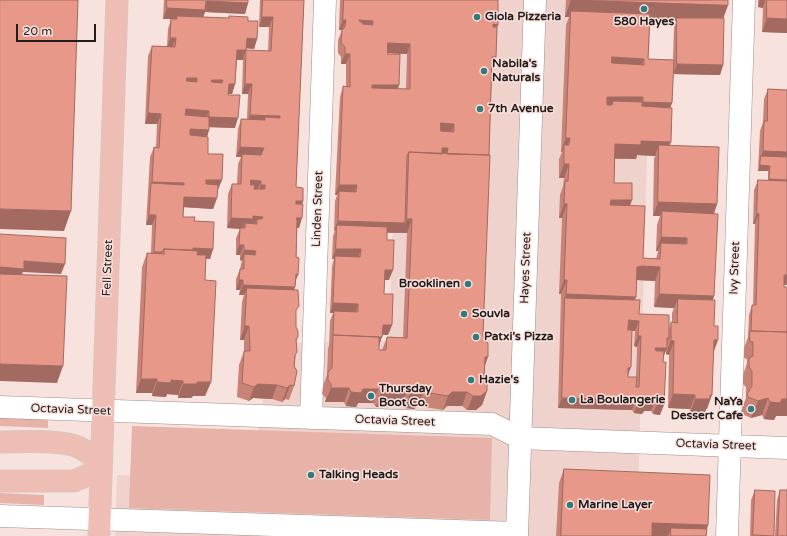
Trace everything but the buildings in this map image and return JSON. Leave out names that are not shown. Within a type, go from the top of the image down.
[{"type":"main road","name":"Fell Street","points":[[99,528],[116,0]]},
{"type":"main road","points":[[0,442],[62,444],[78,447],[90,454],[101,465],[88,475],[74,481],[0,481]]},
{"type":"street","name":"Linden Street","points":[[311,418],[325,0]]},
{"type":"street","name":"Hayes Street","points":[[517,534],[535,0]]},
{"type":"street","name":"Ivy Street","points":[[727,536],[744,0]]},
{"type":"street","name":"Octavia Street","points":[[0,407],[492,424],[520,438],[787,448]]},
{"type":"street","points":[[0,516],[99,528],[517,534]]},
{"type":"shaded area","points":[[400,0],[651,0],[637,536],[115,536],[117,475],[251,474],[272,343],[389,341]]},
{"type":"shaded area","points":[[0,417],[48,418],[48,428],[0,426]]},
{"type":"shaded area","points":[[132,426],[492,438],[490,520],[129,508]]},
{"type":"shaded area","points":[[0,493],[44,495],[44,505],[0,503]]},
{"type":"place","name":"580 Hayes","points":[[644,9]]},
{"type":"place","name":"Giola Pizzeria","points":[[477,17]]},
{"type":"place","name":"Nabila's Naturals","points":[[484,71]]},
{"type":"place","name":"7th Avenue","points":[[480,109]]},
{"type":"place","name":"Brooklinen","points":[[468,284]]},
{"type":"place","name":"Souvla","points":[[464,314]]},
{"type":"place","name":"Patxi's Pizza","points":[[476,337]]},
{"type":"place","name":"Hazie's","points":[[471,380]]},
{"type":"place","name":"Thursday Boot Co.","points":[[371,396]]},
{"type":"place","name":"La Boulangerie","points":[[572,400]]},
{"type":"place","name":"NaYa Dessert Cafe","points":[[751,409]]},
{"type":"place","name":"Talking Heads","points":[[311,475]]},
{"type":"place","name":"Marine Layer","points":[[570,505]]}]
